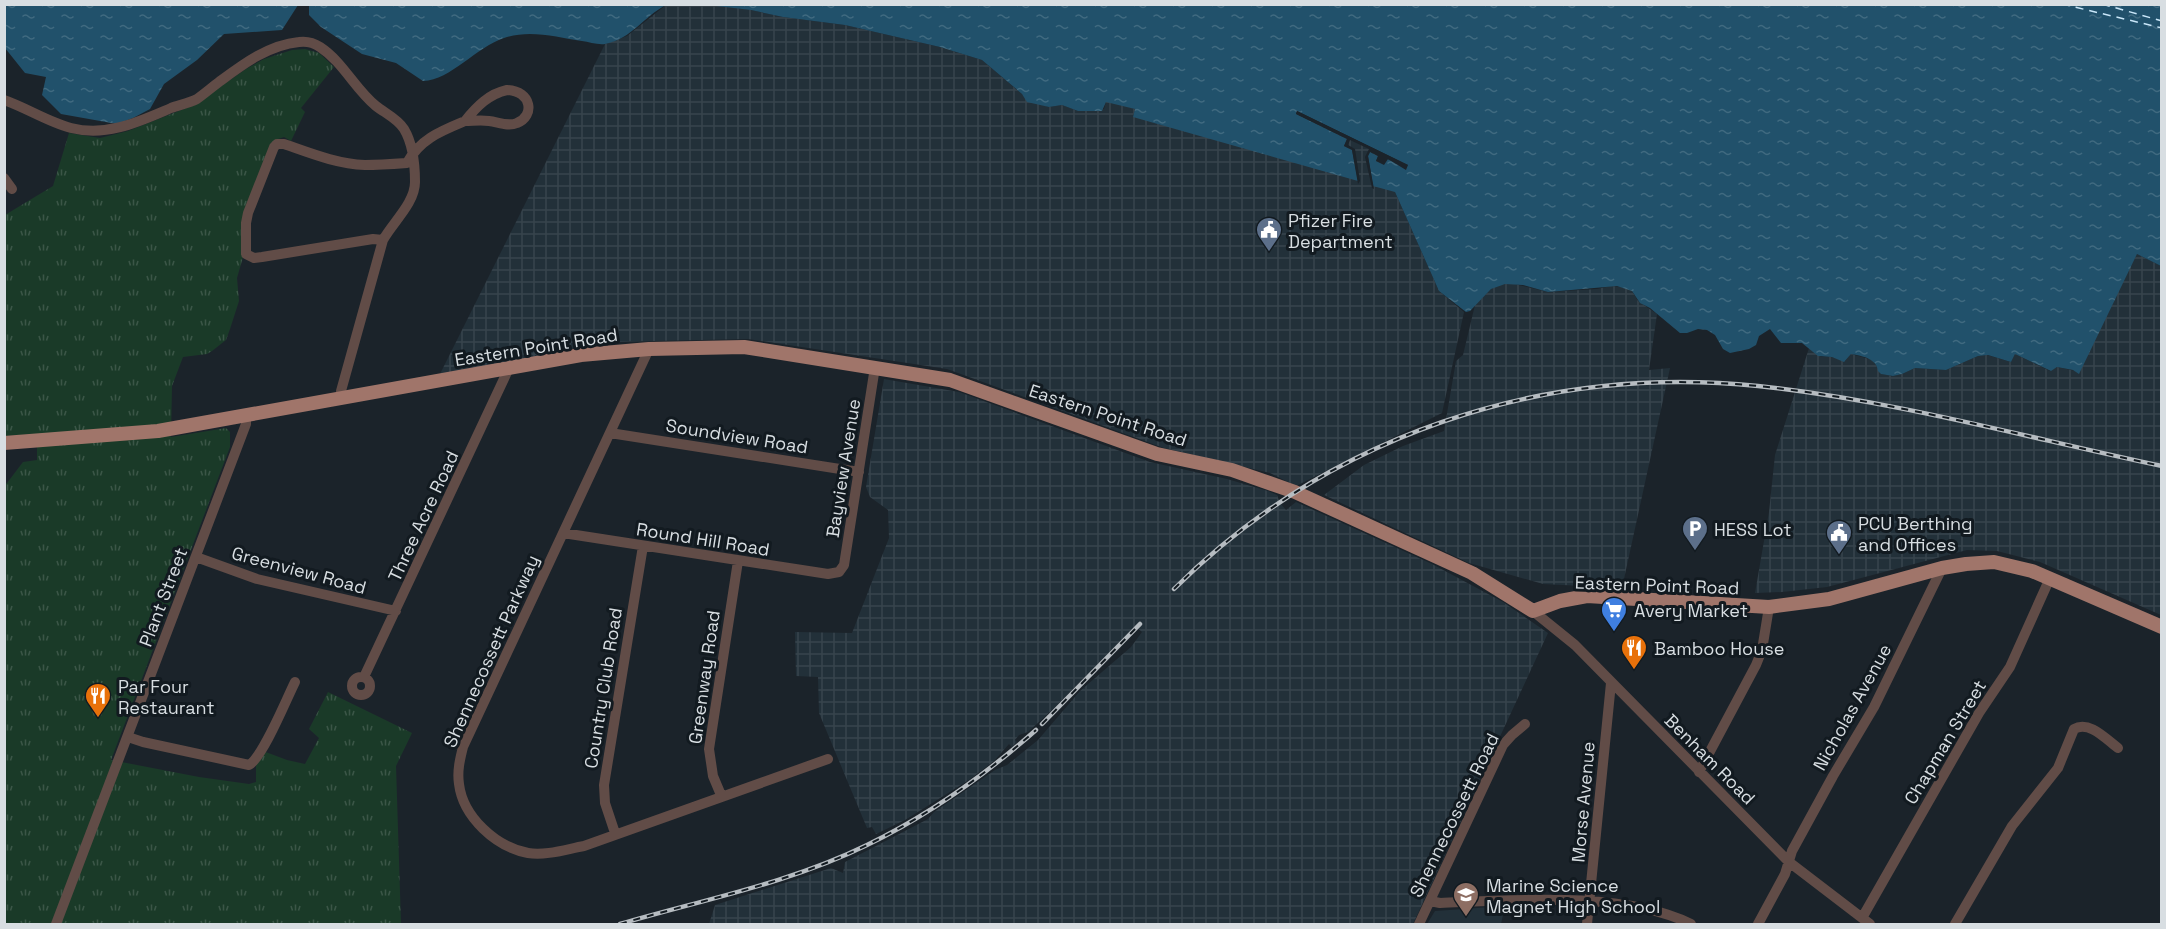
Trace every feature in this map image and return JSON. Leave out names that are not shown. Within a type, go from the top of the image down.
[{"type":"main road","name":"Eastern Point Road","points":[[4,443],[158,431],[581,355],[648,349],[744,347],[950,380],[1156,454],[1233,470],[1268,482],[1380,529],[1472,573],[1533,610],[1560,601],[1587,597],[1769,607],[1829,599],[1942,568],[1994,562],[2019,567],[2050,578],[2162,627]]},
{"type":"street","points":[[4,99],[69,127],[88,131],[106,131],[124,127],[196,100],[249,60],[280,47],[306,42],[318,45],[327,52],[368,99],[404,129],[412,153],[415,184],[413,195],[406,208],[392,224],[383,240],[341,391],[343,399]]},
{"type":"street","points":[[383,240],[373,239],[262,257],[250,257],[246,254],[248,213],[272,151],[277,144],[284,144],[327,159],[365,165],[407,163],[412,153],[429,137],[465,121],[484,100],[496,92],[517,90],[525,95],[529,105],[520,123],[511,125],[489,121],[465,121]]},
{"type":"street","points":[[4,178],[12,189]]},
{"type":"street","name":"Shennecossett Parkway","points":[[648,349],[463,747],[459,764],[459,785],[465,803],[488,833],[504,844],[529,853],[558,851],[584,846],[721,795],[828,759]]},
{"type":"street","name":"Bayview Avenue","points":[[839,572],[844,565],[875,367]]},
{"type":"street","name":"Three Acre Road","points":[[364,677],[508,375],[509,368]]},
{"type":"street","name":"Plant Street","points":[[56,924],[246,424],[246,416]]},
{"type":"street","name":"Soundview Road","points":[[610,433],[859,472]]},
{"type":"street","name":"Round Hill Road","points":[[563,533],[828,574],[839,572]]},
{"type":"street","name":"Country Club Road","points":[[615,833],[605,803],[604,785],[643,546]]},
{"type":"street","name":"Greenview Road","points":[[196,557],[257,579],[396,611]]},
{"type":"street","name":"Greenway Road","points":[[721,795],[713,776],[709,749],[738,561]]},
{"type":"street","name":"Nicholas Avenue","points":[[1758,924],[1785,874],[1792,851],[1874,707],[1942,568]]},
{"type":"street","name":"Chapman Street","points":[[1866,921],[1978,713],[2010,667],[2050,578]]},
{"type":"street","points":[[1699,772],[1756,665],[1762,650],[1769,607]]},
{"type":"street","name":"Benham Road","points":[[1533,610],[1575,645],[1789,862],[1866,921]]},
{"type":"street","points":[[128,737],[249,765],[254,761],[270,734],[295,682]]},
{"type":"street","name":"Morse Avenue","points":[[1587,924],[1611,683]]},
{"type":"street","name":"Shennecossett Road","points":[[1419,924],[1503,745],[1525,724]]},
{"type":"street","points":[[1955,924],[2012,826],[2058,768],[2074,729],[2078,726],[2089,727],[2118,748]]},
{"type":"street","points":[[1430,901],[1442,903],[1507,900],[1590,902],[1654,911],[1691,924]]},
{"type":"shaded area","points":[[708,4],[845,25],[940,47],[982,60],[1023,95],[1036,103],[1049,107],[1062,105],[1078,111],[1096,110],[1104,109],[1106,102],[1109,101],[1135,109],[1133,117],[1296,114],[1408,165],[1395,192],[1439,291],[1464,312],[1442,413],[1296,486],[1270,473],[1164,448],[947,369],[748,339],[607,342],[439,376],[605,44],[627,36],[666,5]]},
{"type":"shaded area","points":[[2137,254],[2161,266],[2161,615],[2040,562],[1997,551],[1967,550],[1827,587],[1755,593],[1769,512],[1775,455],[1809,348],[1821,357],[1832,357],[1845,361],[1851,354],[1873,360],[1881,374],[1893,376],[1915,368],[1946,370],[1978,356],[1987,355],[2011,362],[2015,354],[2050,371],[2057,367],[2076,371]]},
{"type":"shaded area","points":[[1510,283],[1548,292],[1622,287],[1632,291],[1638,301],[1657,314],[1649,370],[1670,368],[1622,588],[1543,584],[1469,563],[1324,495],[1364,465],[1403,446],[1444,431],[1456,361],[1463,355],[1475,305],[1491,289]]},
{"type":"shaded area","points":[[884,379],[959,392],[1150,462],[1227,479],[1268,491],[1277,495],[1286,510],[1296,502],[1432,564],[1503,602],[1548,633],[1413,924],[709,924],[715,905],[831,868],[843,873],[845,862],[928,819],[934,812],[995,770],[1007,765],[1038,740],[1080,691],[1131,647],[1142,632],[1135,626],[1052,710],[1028,732],[1019,735],[1012,747],[1009,744],[994,761],[969,780],[905,820],[876,834],[872,827],[867,828],[819,713],[818,677],[796,676],[795,632],[852,633],[889,538],[888,510],[870,497],[866,487]]},
{"type":"shaded area","name":"Marine Science Magnet High School","points":[[1505,906],[1501,924],[1427,924],[1435,911]]},
{"type":"green space","points":[[305,49],[319,53],[334,67],[301,108],[305,112],[291,141],[284,137],[275,140],[250,200],[243,257],[237,278],[239,301],[226,340],[207,354],[183,357],[172,386],[171,437],[226,428],[230,432],[230,447],[111,760],[199,777],[249,784],[256,782],[256,766],[263,751],[305,764],[319,738],[309,729],[328,692],[412,733],[396,766],[401,924],[5,924],[5,484],[23,462],[37,460],[37,434],[5,436],[5,215],[53,186],[69,133],[100,138],[128,131],[194,105],[264,59],[292,50]]},
{"type":"water","points":[[309,4],[666,5],[623,37],[605,44],[543,35],[514,35],[483,48],[444,75],[423,81],[396,63],[362,54],[321,27],[309,15]]},
{"type":"water","points":[[5,5],[298,5],[282,30],[224,34],[197,60],[164,84],[150,109],[117,124],[61,114],[42,95],[46,77],[25,73],[5,48]]},
{"type":"water","points":[[708,5],[2161,5],[2161,266],[2137,254],[2079,374],[2073,370],[2057,367],[2051,371],[2015,354],[2011,362],[1988,355],[1978,356],[1946,370],[1915,368],[1893,376],[1881,374],[1875,364],[1865,357],[1851,354],[1844,362],[1832,357],[1818,356],[1802,343],[1781,343],[1770,329],[1759,336],[1756,345],[1730,353],[1723,349],[1715,335],[1707,330],[1698,329],[1680,333],[1650,308],[1640,303],[1632,291],[1617,286],[1548,292],[1523,285],[1505,284],[1491,289],[1470,311],[1466,312],[1439,291],[1395,192],[1373,186],[1368,156],[1370,152],[1378,156],[1376,161],[1384,164],[1387,159],[1403,166],[1408,165],[1297,111],[1296,114],[1347,139],[1344,146],[1352,150],[1358,181],[1133,117],[1135,109],[1106,102],[1102,111],[1078,111],[1062,105],[1049,107],[1027,102],[1022,94],[982,60],[940,47],[845,25]]},
{"type":"pier","points":[[1297,111],[1408,165],[1406,170],[1388,159],[1384,165],[1376,161],[1378,156],[1370,152],[1368,156],[1374,189],[1372,188],[1365,157],[1369,149],[1350,140],[1348,145],[1355,149],[1360,181],[1358,184],[1352,150],[1344,146],[1347,139],[1296,114]]},
{"type":"ferry route","points":[[2062,4],[2162,28]]},
{"type":"ferry route","points":[[2102,4],[2162,21]]},
{"type":"railway","points":[[1174,589],[1234,535],[1300,490],[1369,452],[1442,422],[1518,400],[1597,387],[1677,382],[1758,386],[1808,392],[1910,410],[2162,466]]},
{"type":"railway","points":[[1042,724],[1140,624]]},
{"type":"railway","points":[[620,924],[777,880],[867,845],[912,821],[956,793],[1036,730]]},
{"type":"place","name":"Pfizer Fire Department","points":[[1269,253]]},
{"type":"place","name":"HESS Lot","points":[[1695,552]]},
{"type":"place","name":"PCU Berthing and Offices","points":[[1839,556]]},
{"type":"place","name":"Avery Market","points":[[1614,633]]},
{"type":"place","name":"Bamboo House","points":[[1634,671]]},
{"type":"place","name":"Par Four Restaurant","points":[[98,719]]},
{"type":"place","name":"Marine Science Magnet High School","points":[[1466,918]]}]
